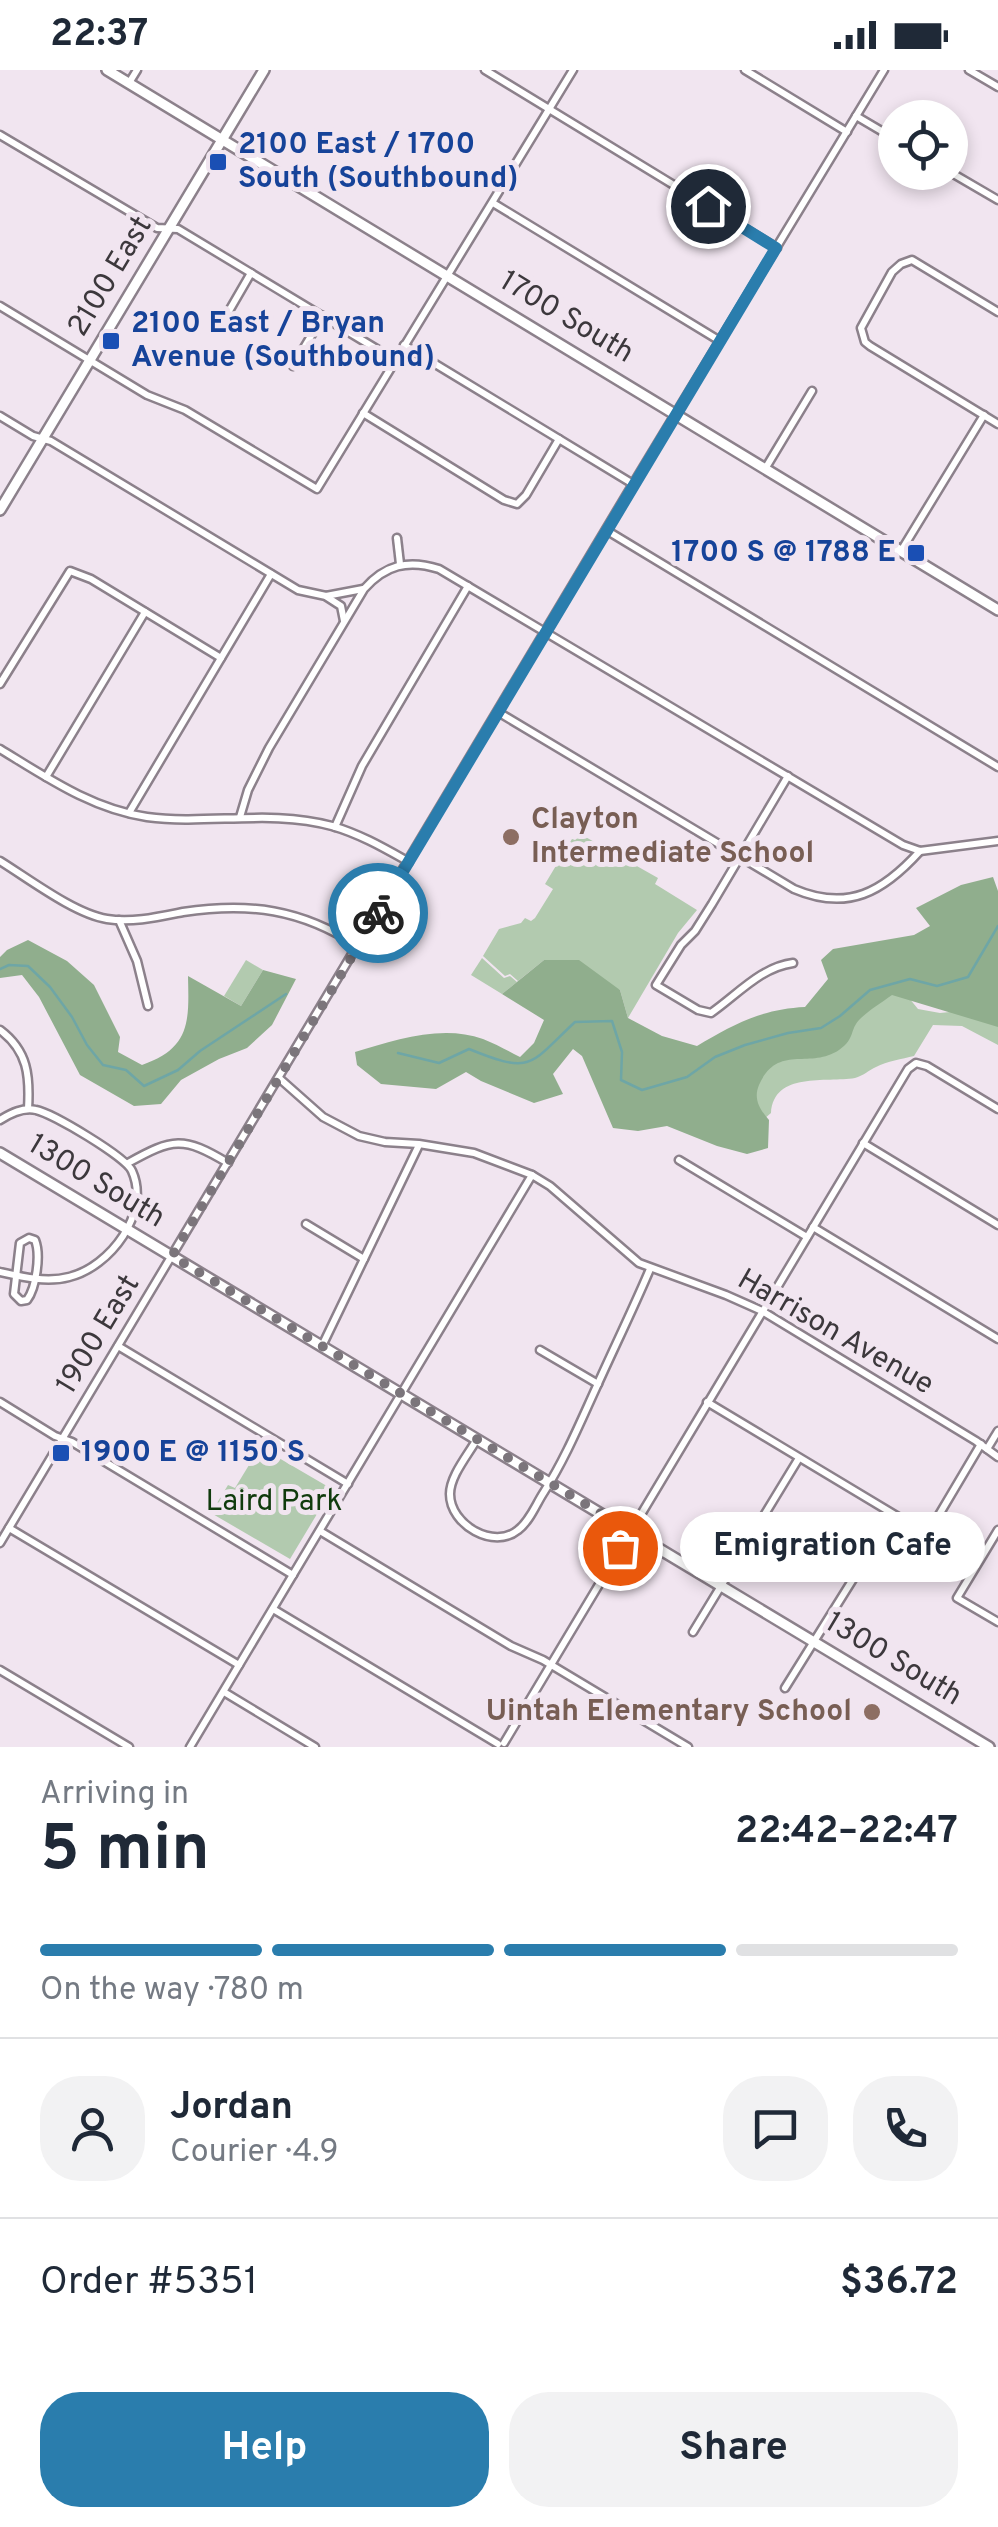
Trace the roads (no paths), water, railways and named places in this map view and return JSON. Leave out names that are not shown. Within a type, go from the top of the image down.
[{"type":"street","name":"1700 South","points":[[107,70],[998,610]]},
{"type":"street","points":[[128,83],[136,70]]},
{"type":"street","name":"2100 East","points":[[0,510],[264,70]]},
{"type":"street","points":[[485,70],[776,248]]},
{"type":"street","points":[[0,306],[317,490],[573,70]]},
{"type":"street","points":[[745,70],[847,132]]},
{"type":"street","name":"1900 East","points":[[0,1544],[884,70]]},
{"type":"street","points":[[969,70],[998,88]]},
{"type":"street","points":[[856,116],[878,129]]},
{"type":"street","points":[[0,135],[157,228],[178,229],[395,360]]},
{"type":"street","points":[[968,182],[998,200]]},
{"type":"street","points":[[493,203],[720,341]]},
{"type":"street","points":[[998,312],[912,260],[892,272],[861,328],[865,342],[998,424]]},
{"type":"street","points":[[222,322],[252,273]]},
{"type":"street","points":[[293,366],[323,316]]},
{"type":"street","points":[[404,345],[633,484]]},
{"type":"street","points":[[765,469],[812,391]]},
{"type":"street","points":[[363,413],[504,500],[517,504],[559,439]]},
{"type":"street","points":[[901,551],[984,415]]},
{"type":"street","points":[[0,416],[33,436],[51,441],[298,590],[326,596],[341,606],[344,622]]},
{"type":"street","points":[[606,530],[998,766]]},
{"type":"street","points":[[397,538],[400,564]]},
{"type":"street","points":[[240,817],[248,790],[269,748],[364,589],[380,574],[412,563],[439,568],[903,846],[920,851],[998,841]]},
{"type":"street","points":[[0,684],[70,572],[91,578],[221,658]]},
{"type":"street","points":[[129,813],[271,574]]},
{"type":"street","points":[[334,826],[362,766],[468,586]]},
{"type":"street","points":[[326,596],[364,589]]},
{"type":"street","points":[[46,777],[145,612]]},
{"type":"street","points":[[498,712],[813,898],[831,900],[872,891],[920,851]]},
{"type":"street","points":[[0,750],[95,803],[129,813],[162,818],[290,819],[334,826],[409,862]]},
{"type":"street","points":[[788,776],[712,904],[656,986],[698,1010],[711,1013],[768,970],[793,963]]},
{"type":"street","points":[[0,861],[82,910],[106,919],[135,920],[222,907],[259,908],[306,920],[358,946]]},
{"type":"street","points":[[119,920],[137,961],[148,1006]]},
{"type":"street","points":[[0,1030],[16,1044],[27,1064],[28,1109]]},
{"type":"street","points":[[273,1609],[501,1745],[908,1069],[916,1063],[927,1066],[998,1110]]},
{"type":"street","name":"Harrison Avenue","points":[[279,1078],[323,1117],[342,1128],[385,1142],[474,1153],[532,1174],[630,1257],[762,1311],[998,1457]]},
{"type":"street","points":[[0,1120],[28,1109],[52,1116],[128,1163],[138,1196],[126,1228],[110,1252],[92,1267],[66,1278],[0,1272]]},
{"type":"street","points":[[128,1163],[152,1149],[176,1142],[201,1147],[228,1162]]},
{"type":"street","points":[[863,1143],[998,1225]]},
{"type":"street","points":[[322,1346],[419,1144]]},
{"type":"street","name":"1300 South","points":[[0,1153],[989,1747]]},
{"type":"street","points":[[678,1160],[807,1237]]},
{"type":"street","points":[[190,1747],[532,1174]]},
{"type":"street","points":[[306,1224],[364,1259]]},
{"type":"street","points":[[813,1227],[998,1339]]},
{"type":"street","points":[[29,1238],[35,1240],[38,1245],[31,1296],[21,1301],[14,1294],[15,1275],[20,1243],[29,1238]]},
{"type":"street","points":[[477,1440],[452,1483],[452,1508],[458,1518],[477,1532],[497,1538],[508,1536],[518,1530],[550,1483],[650,1268]]},
{"type":"street","points":[[118,1346],[348,1484]]},
{"type":"street","points":[[540,1350],[598,1384]]},
{"type":"street","points":[[0,1402],[294,1575]]},
{"type":"street","points":[[707,1402],[920,1530],[933,1525],[998,1430]]},
{"type":"street","points":[[693,1632],[799,1458]]},
{"type":"street","points":[[786,1688],[892,1515]]},
{"type":"street","points":[[10,1528],[239,1665]]},
{"type":"street","points":[[998,1530],[957,1598],[998,1622]]},
{"type":"street","points":[[320,1531],[688,1747]]},
{"type":"street","points":[[0,1670],[128,1747]]},
{"type":"street","points":[[224,1692],[316,1747]]},
{"type":"waterway","points":[[398,1053],[439,1063],[469,1049],[519,1063],[538,1056],[575,1022],[612,1021],[622,1052],[621,1080],[642,1090],[687,1077],[715,1057],[745,1045],[821,1028],[870,990],[910,979],[937,986],[968,977],[998,926]]},
{"type":"waterway","points":[[0,969],[9,965],[28,966],[50,987],[103,1065],[126,1070],[144,1086],[178,1070],[286,994]]},
{"type":"place","name":"2100 East / 1700 South (Southbound)","points":[[218,162]]},
{"type":"place","name":"2100 East / Bryan Avenue (Southbound)","points":[[111,341]]},
{"type":"place","name":"1700 S @ 1788 E","points":[[916,553]]},
{"type":"place","name":"Clayton Intermediate School","points":[[511,837]]},
{"type":"place","name":"1900 E @ 1150 S","points":[[61,1453]]},
{"type":"place","name":"Emigration Cafe","points":[[620,1548]]},
{"type":"place","name":"Uintah Elementary School","points":[[872,1712]]},
{"type":"park label","name":"Laird Park","points":[[274,1502]]}]
